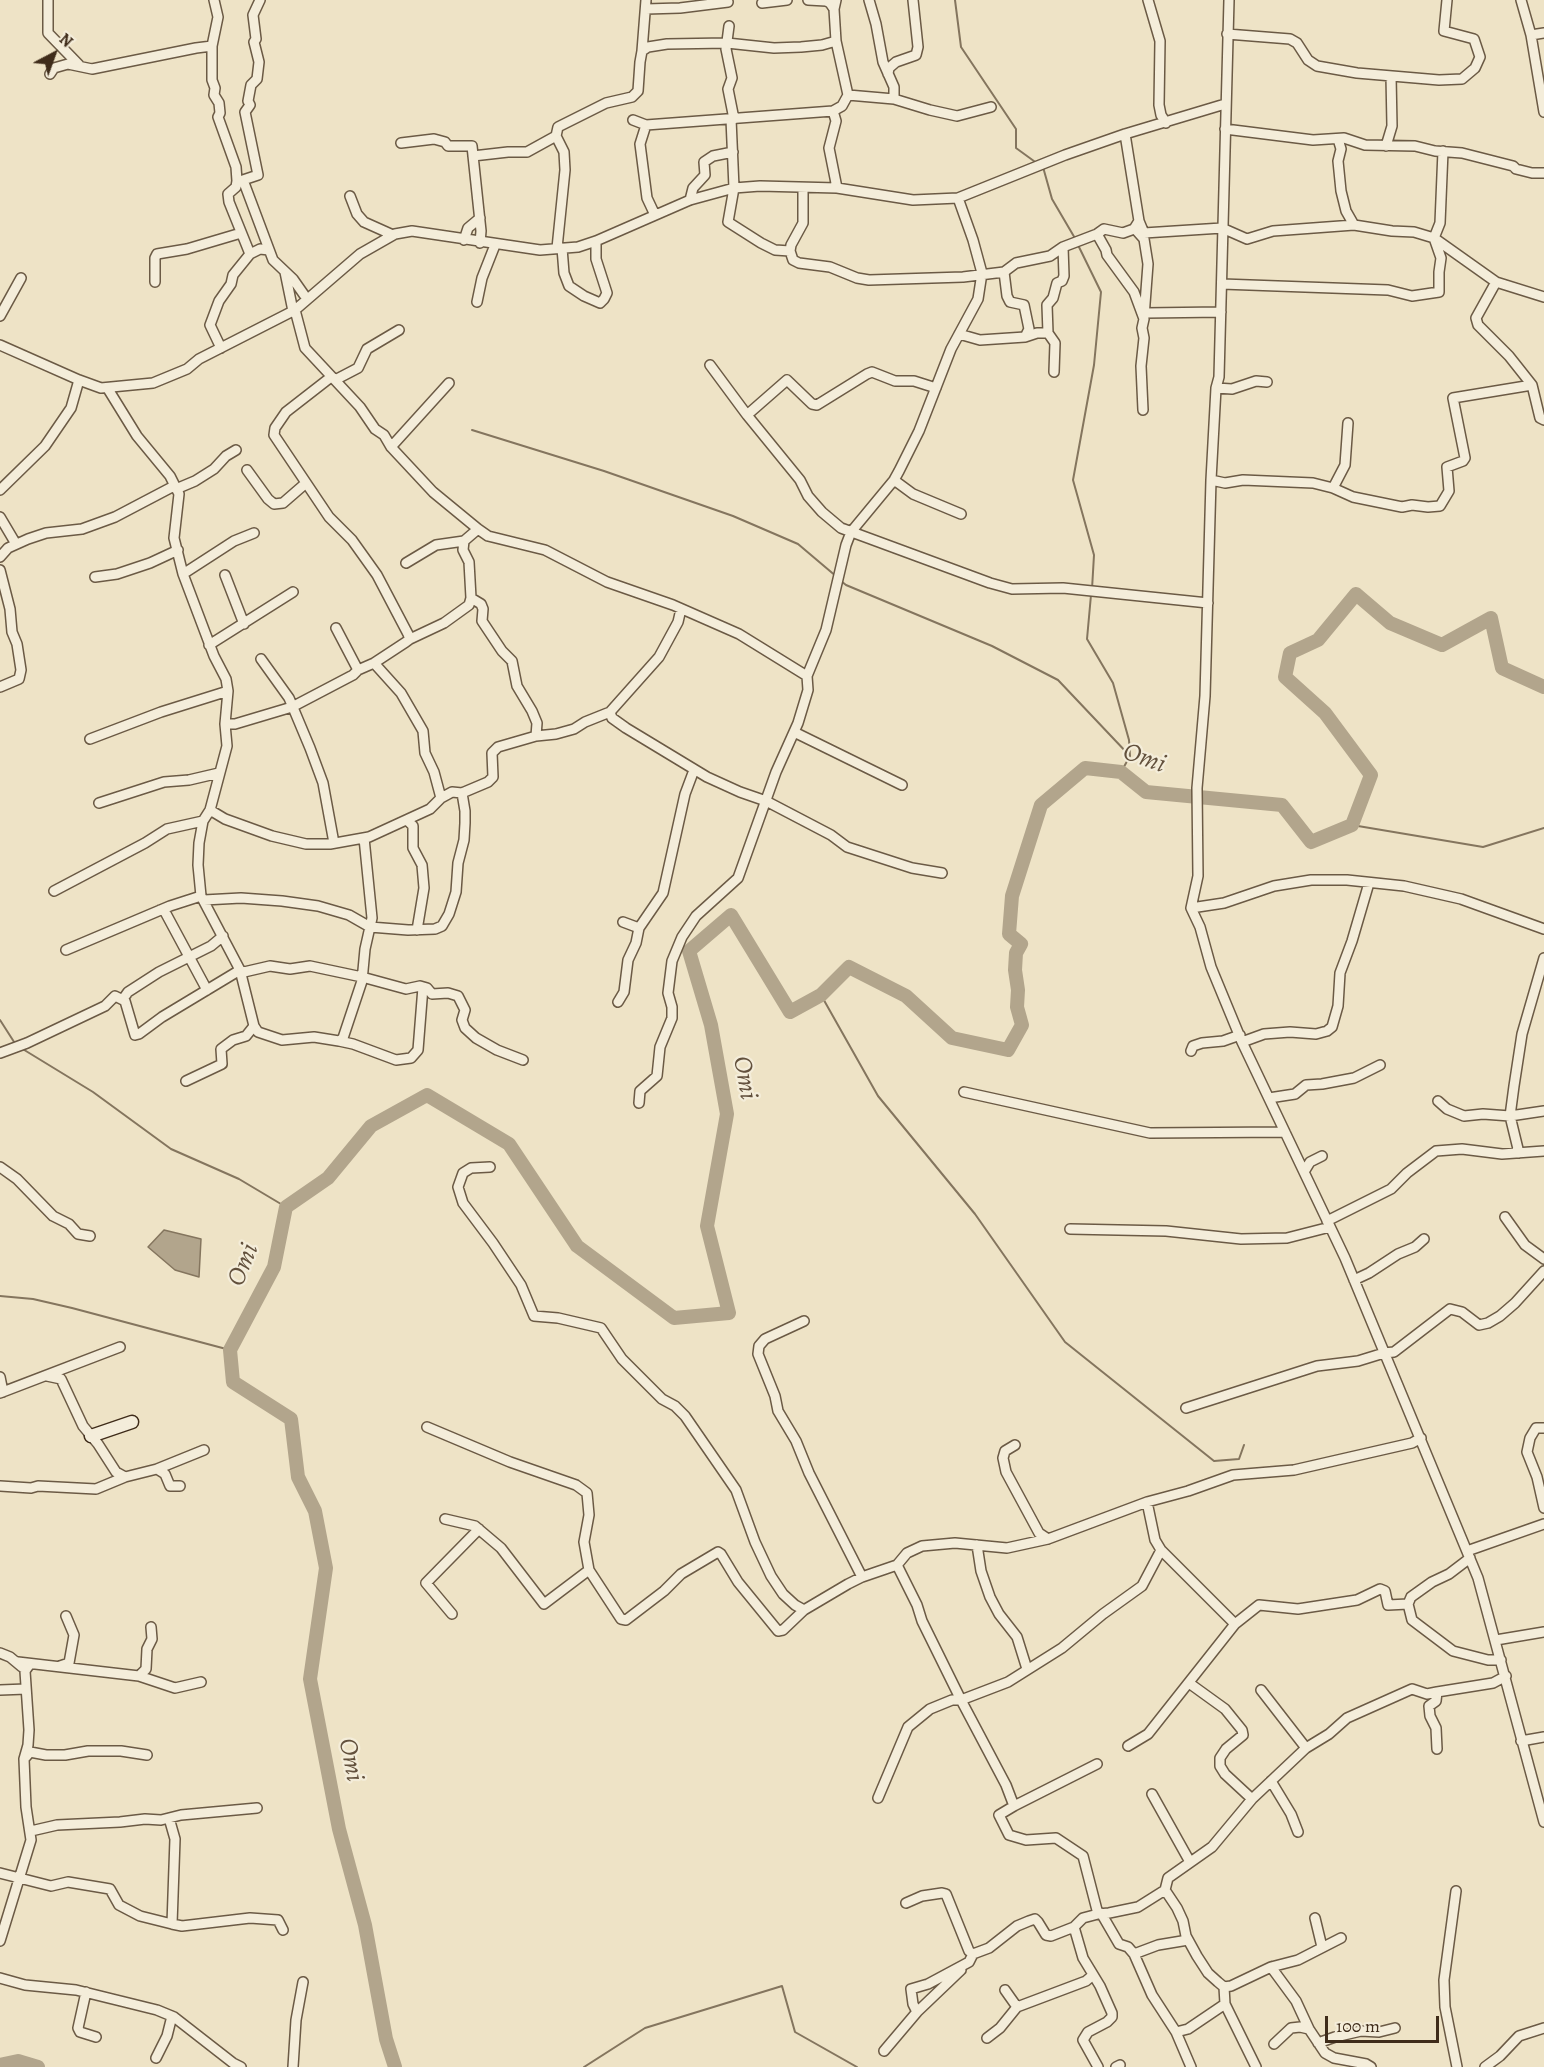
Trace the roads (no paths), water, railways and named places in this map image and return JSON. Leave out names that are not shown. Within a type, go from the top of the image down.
[{"type":"street","points":[[48,0],[48,33],[79,65]]},
{"type":"street","points":[[214,0],[218,17],[212,46],[212,80],[215,88],[214,95],[219,103],[218,117],[236,167],[236,187],[228,194],[229,202],[250,254]]},
{"type":"street","points":[[260,0],[253,15],[256,39],[254,42],[259,62],[257,79],[251,85],[248,101],[250,105],[245,112],[258,175],[243,180],[273,260],[284,269],[307,299]]},
{"type":"street","points":[[762,3],[787,0]]},
{"type":"street","points":[[633,120],[646,125],[833,111],[842,106],[848,95],[836,41],[835,5],[826,1],[808,0]]},
{"type":"street","points":[[869,0],[883,62],[894,87],[894,99]]},
{"type":"street","points":[[888,74],[889,68],[896,62],[916,55],[918,47],[913,0]]},
{"type":"street","points":[[1148,0],[1160,41],[1158,105],[1166,123]]},
{"type":"street","points":[[1229,0],[1219,377],[1216,388],[1211,480],[1205,696],[1197,789],[1198,876],[1191,908],[1200,927],[1211,967],[1241,1039],[1354,1280],[1478,1578],[1544,1822]]},
{"type":"street","points":[[1227,34],[1290,39],[1297,43],[1308,60],[1317,66],[1391,76],[1439,80],[1462,79],[1475,68],[1480,57],[1474,39],[1444,31],[1447,0]]},
{"type":"street","points":[[1521,0],[1531,35],[1544,112]]},
{"type":"street","points":[[596,241],[596,258],[607,293],[600,303],[569,286],[564,273],[560,248],[565,170],[564,152],[556,136],[558,127],[606,103],[632,97],[638,91],[646,5],[680,8],[728,2]]},
{"type":"street","points":[[729,26],[726,49],[732,78],[728,88],[733,119],[734,188],[728,222],[768,247],[790,251]]},
{"type":"street","points":[[1531,35],[1544,33]]},
{"type":"street","points":[[642,51],[648,47],[667,44],[727,43],[774,48],[822,45],[836,41]]},
{"type":"street","points":[[50,74],[54,68],[68,64],[92,69],[212,46]]},
{"type":"street","points":[[1386,146],[1392,126],[1391,76]]},
{"type":"street","points":[[848,95],[894,99],[957,116],[991,107]]},
{"type":"street","points":[[0,345],[79,380],[108,388],[153,383],[188,369],[199,359],[294,310],[360,254],[393,235],[412,231],[480,243],[540,250],[578,247],[690,200],[734,188],[760,186],[837,189],[913,201],[958,198],[1065,155],[1225,104]]},
{"type":"street","points":[[833,111],[836,121],[829,147],[837,189]]},
{"type":"street","points":[[646,125],[640,144],[647,198],[655,214]]},
{"type":"street","points":[[1225,129],[1313,140],[1344,138],[1365,145],[1415,146],[1471,155],[1532,173],[1544,173]]},
{"type":"street","points":[[1125,134],[1137,225],[1144,239],[1148,264],[1145,316],[1142,328],[1144,338],[1141,366],[1143,410]]},
{"type":"street","points":[[473,156],[528,152],[556,136]]},
{"type":"street","points":[[401,143],[434,139],[445,142],[448,146],[472,146],[480,218],[480,243]]},
{"type":"street","points":[[1338,139],[1341,149],[1338,161],[1341,191],[1346,211],[1353,225]]},
{"type":"street","points":[[1222,284],[1388,290],[1412,296],[1439,292],[1441,258],[1434,238],[1441,215],[1443,151]]},
{"type":"street","points":[[690,200],[693,188],[705,176],[704,162],[713,156],[733,152]]},
{"type":"street","points":[[803,189],[803,223],[791,245],[793,260],[799,263],[830,267],[857,278],[869,280],[963,277],[1004,272],[1016,263],[1050,256],[1063,247],[1098,234],[1104,229],[1123,233],[1137,225]]},
{"type":"street","points":[[350,196],[357,214],[364,222],[393,235]]},
{"type":"street","points":[[639,1102],[640,1092],[657,1076],[660,1047],[672,1018],[668,993],[672,961],[682,937],[696,916],[738,878],[808,690],[807,676],[826,630],[851,532],[894,480],[919,431],[951,349],[978,299],[982,273],[958,198]]},
{"type":"street","points":[[464,240],[468,228],[480,218]]},
{"type":"street","points":[[1137,225],[1144,233],[1222,228],[1247,239],[1273,231],[1353,225],[1414,232],[1434,238],[1496,282],[1544,297]]},
{"type":"street","points":[[155,282],[157,254],[187,249],[241,233]]},
{"type":"street","points":[[1098,234],[1107,250],[1107,255],[1134,292],[1145,316]]},
{"type":"street","points":[[477,302],[482,278],[495,245]]},
{"type":"street","points":[[1054,372],[1055,343],[1048,333],[1047,305],[1053,298],[1057,283],[1062,281],[1064,276],[1063,247]]},
{"type":"street","points":[[221,348],[210,325],[219,301],[231,284],[233,275],[250,254],[260,249],[269,250]]},
{"type":"street","points":[[284,269],[305,348],[360,407],[375,429],[384,435],[391,447],[433,492],[478,529],[488,536],[545,550],[607,582],[681,609],[739,634],[807,676]]},
{"type":"street","points":[[1004,272],[1010,302],[1024,305],[1029,329],[1025,337]]},
{"type":"street","points":[[0,316],[21,278]]},
{"type":"street","points":[[1496,282],[1476,318],[1478,325],[1509,356],[1532,385],[1540,418],[1544,420]]},
{"type":"street","points":[[1145,316],[1221,312]]},
{"type":"street","points":[[399,330],[367,350],[358,368],[333,379],[286,412],[275,428],[274,435],[329,517],[352,540],[377,575],[410,639]]},
{"type":"street","points":[[959,334],[980,340],[1048,333]]},
{"type":"street","points":[[710,365],[800,480],[808,496],[822,513],[841,528],[1012,589],[1063,588],[1208,603]]},
{"type":"street","points":[[747,415],[788,380],[813,404],[817,405],[872,372],[895,381],[914,381],[936,388]]},
{"type":"street","points":[[0,490],[45,446],[71,408],[79,380]]},
{"type":"street","points":[[1216,388],[1232,389],[1256,381],[1267,382]]},
{"type":"street","points":[[391,447],[449,383]]},
{"type":"street","points":[[1211,480],[1226,483],[1243,480],[1312,483],[1333,488],[1353,497],[1402,507],[1440,506],[1449,491],[1447,467],[1463,461],[1464,458],[1453,398],[1532,385]]},
{"type":"street","points":[[108,388],[137,436],[170,476],[178,494],[174,538],[183,574],[209,645],[226,679],[228,691],[225,724],[227,746],[210,810],[203,821],[198,865],[203,898],[240,970],[254,1026],[258,1032],[282,1040],[314,1037],[353,1044],[396,1059],[411,1058],[418,1050],[423,987]]},
{"type":"street","points":[[1333,488],[1345,465],[1348,423]]},
{"type":"street","points":[[0,555],[16,544],[46,533],[82,529],[116,517],[151,497],[195,481],[214,469],[226,456],[236,450]]},
{"type":"street","points":[[247,470],[274,504],[283,503],[306,483]]},
{"type":"street","points":[[894,480],[913,494],[961,514]]},
{"type":"street","points":[[0,517],[16,544]]},
{"type":"street","points":[[406,563],[436,545],[464,541],[478,529]]},
{"type":"street","points":[[183,574],[234,541],[254,533]]},
{"type":"street","points":[[225,724],[235,724],[292,707],[346,680],[357,670],[374,663],[410,639],[470,605],[469,562],[463,550],[464,541]]},
{"type":"street","points":[[95,577],[117,574],[150,563],[178,550]]},
{"type":"street","points":[[0,570],[21,670],[19,679],[0,687]]},
{"type":"street","points":[[225,575],[244,624]]},
{"type":"street","points":[[209,645],[293,592]]},
{"type":"street","points":[[471,598],[481,604],[482,621],[502,651],[512,661],[516,686],[537,723],[536,736]]},
{"type":"street","points":[[210,810],[225,819],[272,836],[306,844],[334,843],[364,838],[407,820],[430,809],[441,798],[452,792],[462,793],[488,782],[493,777],[492,753],[498,747],[536,736],[573,729],[610,712],[659,657],[678,622],[681,609]]},
{"type":"street","points":[[336,628],[357,670]]},
{"type":"street","points":[[261,659],[268,671],[279,682],[292,707],[323,783],[334,843]]},
{"type":"street","points":[[374,663],[401,693],[423,731],[425,753],[434,772],[441,798]]},
{"type":"street","points":[[90,739],[161,712],[228,691]]},
{"type":"street","points":[[610,712],[612,718],[626,728],[694,770],[740,792],[766,801],[831,835],[847,847],[912,868],[942,873]]},
{"type":"street","points":[[794,732],[902,785]]},
{"type":"street","points":[[618,1002],[624,992],[628,960],[636,943],[639,928],[663,893],[685,794],[694,770]]},
{"type":"street","points":[[99,803],[164,782],[219,773]]},
{"type":"street","points":[[66,950],[160,910],[203,898],[241,898],[318,906],[348,915],[370,927],[435,929],[442,926],[449,915],[456,892],[458,863],[464,840],[465,811],[462,793]]},
{"type":"street","points":[[407,820],[413,826],[413,848],[422,865],[424,888],[417,930]]},
{"type":"street","points":[[54,891],[167,830],[203,821]]},
{"type":"street","points":[[339,1041],[343,1038],[350,1021],[362,977],[372,918],[364,838]]},
{"type":"street","points":[[1191,908],[1224,903],[1274,886],[1311,880],[1347,880],[1404,886],[1461,899],[1544,929]]},
{"type":"street","points":[[1191,1051],[1193,1046],[1202,1043],[1264,1034],[1290,1032],[1316,1034],[1332,1027],[1338,1006],[1340,973],[1369,883]]},
{"type":"street","points":[[160,910],[164,910],[207,990]]},
{"type":"street","points":[[623,922],[639,928]]},
{"type":"street","points":[[123,999],[128,992],[159,972],[211,946],[223,936]]},
{"type":"street","points":[[1519,1153],[1510,1116],[1522,1034],[1544,958]]},
{"type":"street","points":[[123,999],[135,1035],[240,970],[243,972],[270,966],[290,969],[310,966],[406,989],[420,986],[432,994],[448,993],[459,996],[465,1011],[462,1020],[465,1028],[476,1038],[497,1050],[523,1059]]},
{"type":"street","points":[[0,1053],[27,1043],[105,1006],[115,996],[123,999]]},
{"type":"street","points":[[186,1081],[222,1064],[220,1049],[232,1040],[246,1036],[254,1026]]},
{"type":"street","points":[[1269,1098],[1294,1094],[1306,1085],[1354,1078],[1380,1065]]},
{"type":"street","points":[[964,1092],[1150,1133],[1285,1132]]},
{"type":"street","points":[[1438,1101],[1447,1109],[1464,1116],[1483,1114],[1510,1116],[1544,1111]]},
{"type":"street","points":[[1070,1229],[1166,1231],[1240,1239],[1287,1238],[1329,1224],[1391,1189],[1407,1173],[1436,1151],[1462,1149],[1502,1154],[1544,1151]]},
{"type":"street","points":[[1304,1172],[1313,1159],[1322,1156]]},
{"type":"street","points":[[0,1167],[17,1179],[53,1216],[69,1224],[78,1234],[90,1236]]},
{"type":"street","points":[[490,1167],[471,1168],[463,1173],[458,1187],[463,1203],[521,1285],[534,1316],[558,1318],[601,1328],[622,1359],[662,1399],[675,1406],[685,1416],[736,1490],[755,1542],[771,1576],[783,1594],[804,1610]]},
{"type":"street","points":[[1505,1217],[1525,1245],[1544,1259]]},
{"type":"street","points":[[1354,1280],[1424,1239]]},
{"type":"street","points":[[1186,1408],[1317,1366],[1358,1361],[1394,1352],[1450,1309],[1462,1312],[1479,1325],[1488,1323],[1515,1303],[1544,1271]]},
{"type":"street","points":[[804,1321],[765,1339],[759,1346],[758,1354],[775,1396],[778,1411],[796,1441],[809,1473],[862,1577]]},
{"type":"street","points":[[0,1377],[2,1393],[120,1347]]},
{"type":"street","points":[[47,1376],[61,1379],[83,1426],[116,1472],[124,1477]]},
{"type":"street","points":[[91,1436],[132,1422]]},
{"type":"street","points":[[426,1427],[510,1462],[576,1485],[587,1493],[589,1515],[584,1542],[589,1570],[621,1620],[626,1620],[664,1591],[681,1574],[718,1552],[738,1582],[778,1631],[783,1630],[804,1610],[862,1577],[897,1565],[907,1553],[922,1545],[955,1543],[1007,1548],[1048,1539],[1147,1502],[1233,1475],[1293,1470],[1412,1443],[1421,1438]]},
{"type":"street","points":[[1544,1428],[1536,1428],[1530,1438],[1527,1452],[1537,1477],[1544,1508]]},
{"type":"street","points":[[1015,1445],[1005,1451],[1003,1458],[1006,1472],[1039,1533],[1048,1539]]},
{"type":"street","points":[[0,1486],[96,1488],[124,1477],[157,1469],[204,1450]]},
{"type":"street","points":[[157,1469],[165,1474],[170,1486],[180,1486]]},
{"type":"street","points":[[1147,1502],[1155,1540],[1161,1550],[1236,1624]]},
{"type":"street","points":[[445,1519],[479,1529],[501,1548],[544,1604],[589,1570]]},
{"type":"street","points":[[1501,1660],[1488,1660],[1453,1651],[1412,1620],[1408,1604],[1412,1597],[1423,1588],[1449,1574],[1468,1555],[1544,1524]]},
{"type":"street","points":[[452,1614],[426,1583],[479,1529]]},
{"type":"street","points":[[977,1545],[981,1571],[990,1597],[1017,1637],[1027,1670]]},
{"type":"street","points":[[878,1798],[908,1727],[930,1709],[1008,1682],[1062,1648],[1103,1614],[1142,1587],[1161,1550]]},
{"type":"street","points":[[897,1565],[961,1700],[1006,1785],[1014,1806]]},
{"type":"street","points":[[1128,1746],[1148,1734],[1236,1624],[1258,1605],[1298,1609],[1357,1600],[1380,1589],[1385,1591],[1388,1605],[1408,1604]]},
{"type":"street","points":[[58,1666],[69,1663],[72,1649],[74,1635],[66,1616]]},
{"type":"street","points":[[139,1676],[146,1669],[147,1649],[152,1639],[151,1627]]},
{"type":"street","points":[[1496,1640],[1544,1632]]},
{"type":"street","points":[[0,1653],[28,1667],[58,1666],[139,1676],[175,1688],[201,1682]]},
{"type":"street","points":[[0,1941],[32,1840],[26,1808],[24,1759],[29,1730],[26,1689],[28,1667]]},
{"type":"street","points":[[917,2012],[913,2004],[911,1989],[928,1984],[989,1948],[1017,1926],[1035,1919],[1046,1935],[1051,1936],[1074,1927],[1083,1918],[1138,1907],[1165,1890],[1168,1878],[1212,1847],[1271,1780],[1306,1748],[1329,1734],[1347,1719],[1412,1689],[1427,1694],[1493,1683],[1506,1676]]},
{"type":"street","points":[[1189,1683],[1225,1709],[1242,1730],[1243,1735],[1226,1749],[1220,1758],[1220,1766],[1225,1774],[1252,1799]]},
{"type":"street","points":[[0,1690],[26,1689]]},
{"type":"street","points":[[1260,1690],[1306,1748]]},
{"type":"street","points":[[1437,1692],[1436,1701],[1430,1706],[1430,1716],[1436,1728],[1437,1749]]},
{"type":"street","points":[[1521,1741],[1544,1737]]},
{"type":"street","points":[[24,1759],[30,1752],[65,1755],[88,1751],[121,1751],[147,1755]]},
{"type":"street","points":[[1097,1764],[999,1815],[1009,1835],[1026,1840],[1056,1838],[1083,1856],[1100,1913],[1119,1944],[1128,1947],[1134,1954],[1152,1995],[1176,2032],[1191,2067]]},
{"type":"street","points":[[1271,1780],[1292,1814],[1298,1832]]},
{"type":"street","points":[[1152,1794],[1190,1862]]},
{"type":"street","points":[[31,1831],[57,1825],[169,1818],[213,1811],[257,1808]]},
{"type":"street","points":[[169,1818],[175,1839],[172,1924]]},
{"type":"street","points":[[0,1873],[51,1887],[68,1882],[110,1889],[119,1905],[140,1916],[172,1924],[182,1926],[250,1918],[278,1920],[283,1930]]},
{"type":"street","points":[[1165,1890],[1183,1921],[1188,1940],[1208,1973],[1224,1987],[1225,2004],[1256,2067]]},
{"type":"street","points":[[1456,1891],[1444,1980],[1445,2007],[1456,2067]]},
{"type":"street","points":[[906,1903],[922,1896],[946,1894],[971,1958]]},
{"type":"street","points":[[1315,1918],[1322,1947]]},
{"type":"street","points":[[1074,1927],[1083,1958],[1112,2013],[1107,2022],[1088,2032],[1083,2040],[1098,2067]]},
{"type":"street","points":[[1224,1987],[1241,1982],[1270,1967],[1298,1960],[1341,1938]]},
{"type":"street","points":[[1134,1954],[1158,1945],[1188,1940]]},
{"type":"street","points":[[884,2051],[917,2012],[971,1958]]},
{"type":"street","points":[[1270,1967],[1296,2001],[1309,2029],[1325,2053],[1334,2058],[1371,2067]]},
{"type":"street","points":[[987,2038],[1000,2028],[1017,2007],[1086,1981],[1093,1975]]},
{"type":"street","points":[[0,1978],[25,1985],[86,1992],[157,2010],[172,2016],[241,2067]]},
{"type":"street","points":[[293,2067],[296,2020],[303,1982]]},
{"type":"street","points":[[1005,1990],[1017,2007]]},
{"type":"street","points":[[86,1992],[78,2028],[80,2032],[96,2037]]},
{"type":"street","points":[[1176,2032],[1188,2029],[1225,2004]]},
{"type":"street","points":[[156,2058],[167,2036],[172,2016]]},
{"type":"street","points":[[1274,2044],[1291,2028],[1309,2029]]},
{"type":"street","points":[[1318,2043],[1361,2031],[1379,2032],[1395,2028]]},
{"type":"street","points":[[1485,2067],[1500,2056],[1519,2036],[1544,2028]]},
{"type":"waterway","points":[[955,0],[961,47],[1016,129],[1016,148],[1038,164]]},
{"type":"waterway","points":[[1043,167],[1052,199],[1076,240]]},
{"type":"waterway","points":[[1078,245],[1101,292],[1094,365],[1073,480],[1094,555],[1092,589]]},
{"type":"waterway","points":[[472,430],[604,471],[733,516],[798,544],[837,577]]},
{"type":"waterway","points":[[841,581],[992,646],[1058,680],[1129,755]]},
{"type":"waterway","name":"Omi","points":[[395,2067],[386,2039],[365,1925],[339,1829],[310,1679],[326,1568],[315,1511],[298,1477],[291,1419],[233,1382],[230,1350],[274,1267],[286,1207],[328,1178],[371,1126],[427,1095],[509,1144],[577,1246],[674,1318],[729,1313],[707,1226],[727,1114],[711,1025],[689,951],[731,915],[790,1012],[821,995],[849,967],[906,996],[952,1038],[1008,1050],[1022,1025],[1017,1007],[1018,990],[1015,970],[1016,953],[1021,944],[1009,934],[1012,896],[1041,805],[1085,768],[1121,772],[1146,792],[1282,805],[1311,842],[1352,825],[1371,775],[1325,713],[1285,677],[1290,653],[1318,640],[1356,594],[1390,623],[1442,645],[1491,618],[1502,668],[1544,687]]},
{"type":"waterway","points":[[1091,595],[1087,639],[1113,683],[1129,740],[1130,756],[1121,772]]},
{"type":"waterway","points":[[1352,825],[1483,847],[1544,828]]},
{"type":"waterway","points":[[821,995],[878,1096],[975,1214],[1065,1342],[1214,1461],[1239,1459],[1244,1445]]},
{"type":"waterway","points":[[0,1020],[16,1045]]},
{"type":"waterway","points":[[21,1048],[93,1092],[171,1149],[239,1179],[286,1207]]},
{"type":"waterway","points":[[0,1296],[33,1299],[72,1308],[230,1350]]},
{"type":"waterway","points":[[584,2067],[645,2028],[782,1986],[795,2032],[857,2067]]},
{"type":"waterway","name":"Omi","points":[[0,2065],[18,2061],[38,2067]]}]
